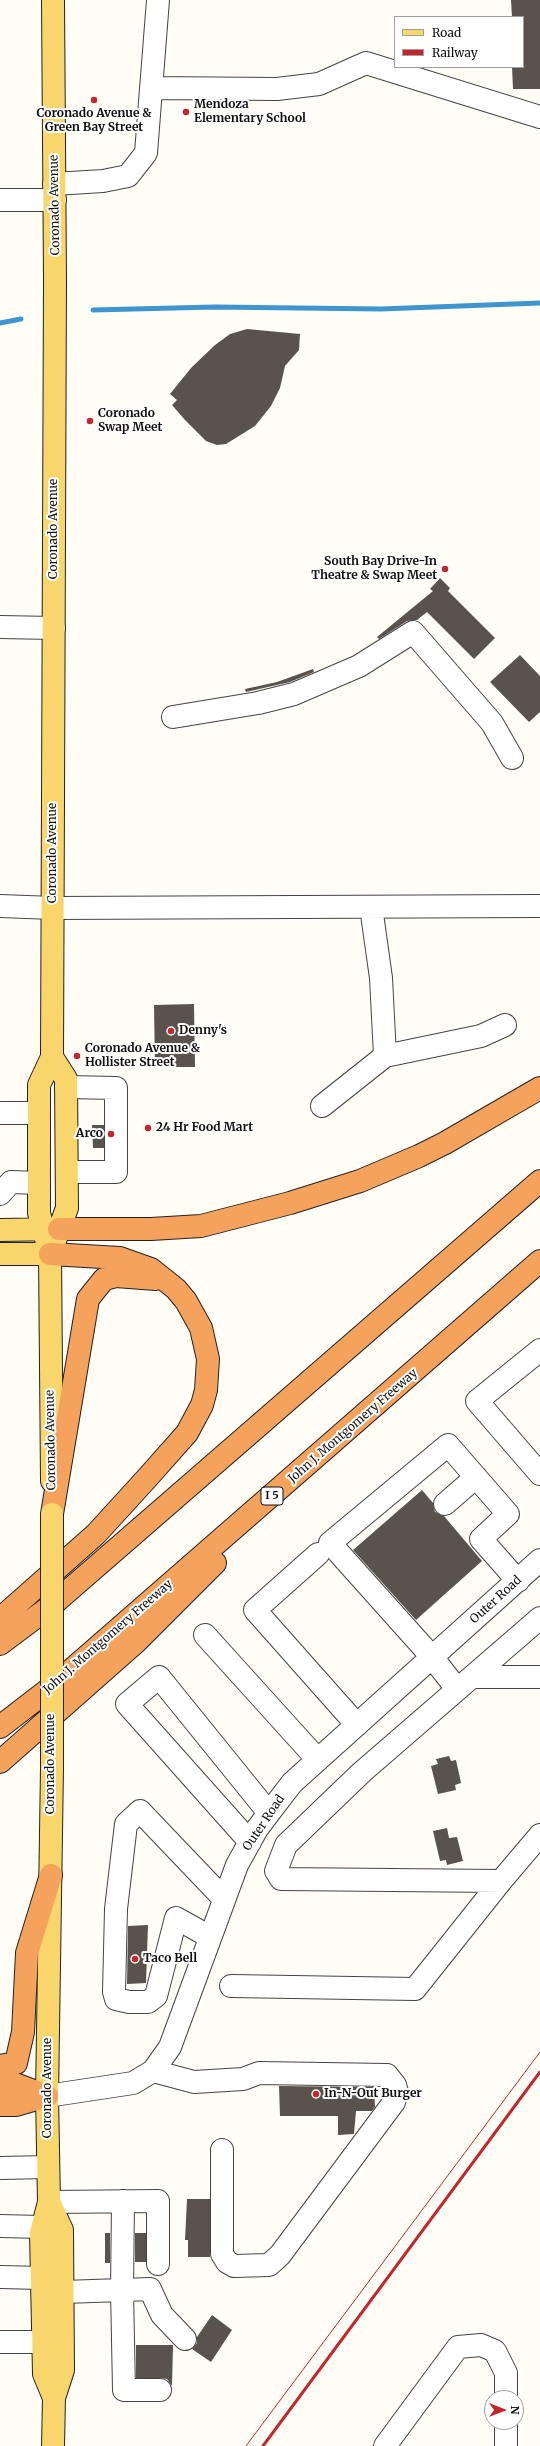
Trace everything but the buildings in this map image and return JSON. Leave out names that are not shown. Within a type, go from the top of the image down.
[{"type":"highway","points":[[51,1229],[151,1230],[201,1226],[290,1203],[360,1181],[419,1156],[445,1143],[540,1088]]},
{"type":"highway","points":[[0,1644],[58,1600],[540,1181]]},
{"type":"highway","points":[[0,1619],[96,1534],[187,1433],[196,1420],[206,1390],[208,1359],[206,1344],[201,1328],[186,1301],[164,1279],[151,1269],[120,1258],[50,1254]]},
{"type":"highway","name":"John J. Montgomery Freeway","points":[[0,1727],[53,1686],[540,1262]]},
{"type":"highway","points":[[52,1514],[88,1299],[104,1279],[116,1276],[164,1279]]},
{"type":"highway","points":[[0,1762],[136,1642],[347,1431]]},
{"type":"highway","points":[[0,2066],[16,2062],[23,2032],[27,1953],[51,1875]]},
{"type":"highway","points":[[0,2084],[15,2084],[47,2096]]},
{"type":"highway","points":[[0,2105],[16,2105],[47,2096]]},
{"type":"main road","name":"Coronado Avenue","points":[[51,1229],[39,1213],[39,1084],[52,1057],[54,628],[53,0]]},
{"type":"main road","name":"Coronado Avenue","points":[[52,1057],[66,1078],[67,1208],[51,1229],[50,1254],[52,1767],[47,2096],[49,2202],[42,2227],[42,2278],[53,2342],[63,2370],[54,2398],[53,2446]]},
{"type":"main road","points":[[0,1230],[51,1229]]},
{"type":"main road","points":[[0,1254],[50,1254]]},
{"type":"main road","name":"Coronado Avenue","points":[[49,2202],[62,2230],[63,2292],[53,2342]]},
{"type":"street","points":[[0,200],[54,192],[128,176],[146,153],[158,0]]},
{"type":"street","points":[[151,88],[284,88],[318,84],[366,63],[540,117]]},
{"type":"street","points":[[0,627],[54,628]]},
{"type":"street","points":[[173,717],[258,703],[294,694],[358,666],[414,632],[492,723],[512,758]]},
{"type":"street","points":[[0,906],[53,908],[540,906]]},
{"type":"street","points":[[371,907],[381,978],[385,1056]]},
{"type":"street","points":[[322,1106],[385,1056],[481,1036],[505,1025]]},
{"type":"street","points":[[66,1087],[116,1088],[116,1172],[66,1172]]},
{"type":"street","points":[[0,1113],[39,1113]]},
{"type":"street","points":[[0,1194],[11,1182],[39,1183]]},
{"type":"street","points":[[540,1350],[477,1401],[540,1474]]},
{"type":"street","points":[[518,1581],[481,1539],[508,1514],[448,1446],[330,1543],[432,1657],[466,1683],[540,1677]]},
{"type":"street","points":[[445,1504],[476,1477]]},
{"type":"street","points":[[318,1554],[255,1610],[357,1725]]},
{"type":"street","name":"Outer Road","points":[[47,2096],[133,2083],[153,2071],[170,2047],[237,1865],[269,1813],[292,1783],[540,1560]]},
{"type":"street","points":[[500,1881],[281,1879],[276,1870],[286,1845],[362,1772],[540,1618]]},
{"type":"street","points":[[205,1635],[318,1760]]},
{"type":"street","points":[[250,1842],[127,1704],[159,1677],[269,1813]]},
{"type":"street","points":[[210,1937],[176,1918],[156,1996],[148,2002],[129,2002],[116,1999],[114,1992],[116,1909],[126,1824],[140,1811],[224,1899]]},
{"type":"street","points":[[231,1986],[415,1989],[500,1881],[540,1835]]},
{"type":"street","points":[[153,2071],[194,2082],[243,2079],[259,2073],[387,2074],[395,2085],[397,2092],[394,2102],[390,2108],[280,2254],[269,2265],[234,2266],[227,2262],[222,2254],[222,2150]]},
{"type":"street","points":[[0,2168],[48,2167]]},
{"type":"street","points":[[123,2201],[122,2290],[124,2390],[160,2390]]},
{"type":"street","points":[[49,2202],[158,2202],[158,2264]]},
{"type":"street","points":[[0,2226],[42,2227]]},
{"type":"street","points":[[0,2277],[42,2278]]},
{"type":"street","points":[[63,2292],[150,2289],[162,2314],[185,2338]]},
{"type":"street","points":[[0,2342],[53,2342]]},
{"type":"street","points":[[385,2446],[458,2347],[481,2345],[495,2350],[506,2373],[506,2390]]},
{"type":"street","points":[[506,2430],[506,2446]]},
{"type":"waterway","points":[[93,310],[215,307],[381,309],[540,303]]},
{"type":"waterway","points":[[0,323],[21,319]]},
{"type":"tram line","points":[[246,2446],[540,2052]]},
{"type":"railway","points":[[263,2446],[540,2072]]},
{"type":"place","name":"Coronado Avenue & Green Bay Street","points":[[94,100]]},
{"type":"place","name":"Mendoza Elementary School","points":[[186,112]]},
{"type":"place","name":"Coronado Swap Meet","points":[[90,421]]},
{"type":"place","name":"South Bay Drive-In Theatre & Swap Meet","points":[[445,569]]},
{"type":"place","name":"Denny's","points":[[171,1031]]},
{"type":"place","name":"Coronado Avenue & Hollister Street","points":[[77,1056]]},
{"type":"place","name":"24 Hr Food Mart","points":[[148,1128]]},
{"type":"place","name":"Arco","points":[[111,1134]]},
{"type":"place","name":"Taco Bell","points":[[135,1959]]},
{"type":"place","name":"In-N-Out Burger","points":[[316,2094]]}]
